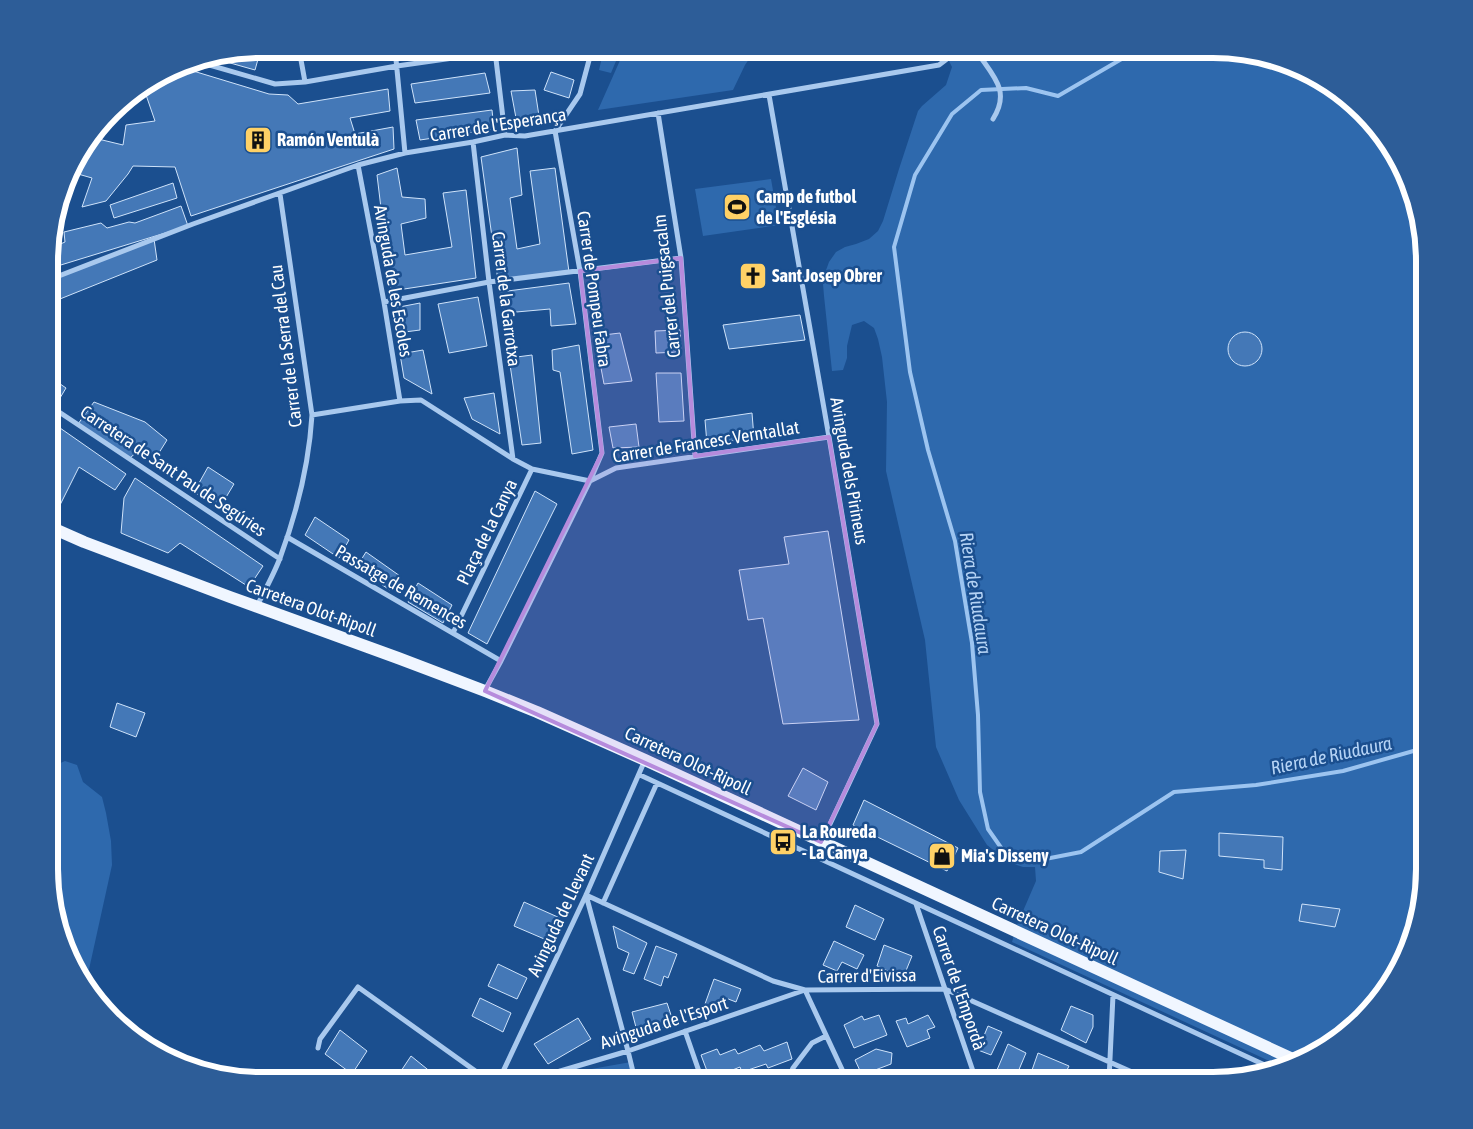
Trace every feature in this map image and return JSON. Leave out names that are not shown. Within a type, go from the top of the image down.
[{"type":"main road","name":"Carretera Olot-Ripoll","points":[[58,530],[146,566],[537,712],[1288,1057]]},
{"type":"street","points":[[301,58],[305,82]]},
{"type":"street","points":[[396,58],[406,153]]},
{"type":"street","points":[[207,64],[275,84],[305,82],[446,58]]},
{"type":"street","points":[[496,58],[505,134]]},
{"type":"street","points":[[555,131],[580,94],[590,58]]},
{"type":"street","name":"Carrer de l'Esperança","points":[[58,276],[193,224],[358,165],[406,153],[473,142],[505,134],[526,136],[769,95],[939,65],[948,58]]},
{"type":"street","points":[[981,58],[998,81],[1001,99],[999,110],[993,119]]},
{"type":"street","name":"Avinguda dels Pirineus","points":[[769,95],[877,724],[821,842]]},
{"type":"street","name":"Carrer del Puigsacalm","points":[[658,113],[681,258],[695,456]]},
{"type":"street","name":"Carrer de Pompeu Fabra","points":[[555,131],[580,270],[602,452]]},
{"type":"street","name":"Carrer de la Garrotxa","points":[[473,142],[489,282],[513,459]]},
{"type":"street","name":"Avinguda de les Escoles","points":[[358,165],[384,302],[400,401]]},
{"type":"street","name":"Carrer de la Serra del Cau","points":[[257,607],[280,559],[297,506],[311,434],[312,415],[280,194]]},
{"type":"street","points":[[384,302],[489,282],[681,258]]},
{"type":"street","points":[[312,415],[400,401],[421,400],[513,459],[532,469],[590,481]]},
{"type":"street","name":"Carretera de Sant Pau de Segúries","points":[[58,411],[280,559]]},
{"type":"street","name":"Carrer de Francesc Verntallat","points":[[590,481],[616,468],[829,437]]},
{"type":"street","name":"Carrer de Francesc Verntallat","points":[[485,691],[590,481],[602,452]]},
{"type":"street","name":"Plaça de la Canya","points":[[452,634],[532,469]]},
{"type":"street","name":"Passatge de Remences","points":[[287,536],[501,661]]},
{"type":"street","name":"Avinguda de Llevant","points":[[503,1072],[586,895],[645,760]]},
{"type":"street","points":[[640,775],[1265,1065]]},
{"type":"street","name":"Avinguda de Llevant","points":[[603,903],[657,783]]},
{"type":"street","points":[[586,895],[633,1072]]},
{"type":"street","name":"Carrer d'Eivissa","points":[[586,895],[773,982],[805,990],[945,989],[1133,1072]]},
{"type":"street","name":"Carrer de l'Empordà","points":[[916,904],[973,1072]]},
{"type":"street","points":[[318,1048],[320,1039],[358,987],[477,1072]]},
{"type":"street","points":[[805,990],[843,1072]]},
{"type":"street","name":"Avinguda de l'Esport","points":[[557,1072],[628,1051],[805,990]]},
{"type":"street","points":[[1109,1072],[1113,995]]},
{"type":"street","points":[[685,1031],[699,1072]]},
{"type":"street","points":[[791,1072],[812,1043],[826,1036]]},
{"type":"highlighted area","points":[[681,258],[695,456],[829,437],[877,724],[821,842],[485,691],[602,453],[580,271]]},
{"type":"shaded area","points":[[602,58],[617,58],[611,73],[599,70]]},
{"type":"shaded area","points":[[621,58],[750,58],[733,90],[598,110]]},
{"type":"shaded area","points":[[897,58],[910,58],[896,61]]},
{"type":"shaded area","points":[[948,58],[1226,58],[1265,64],[1302,78],[1336,99],[1356,117],[1374,137],[1388,159],[1405,195],[1412,221],[1416,260],[1416,869],[1414,895],[1405,934],[1395,958],[1374,992],[1336,1030],[1302,1051],[1278,1061],[1273,1063],[1012,942],[1017,925],[1036,881],[1035,867],[1023,867],[1011,863],[987,845],[959,800],[936,747],[925,640],[886,471],[887,402],[878,339],[874,328],[864,321],[852,325],[847,346],[847,358],[843,370],[832,371],[823,284],[829,262],[836,252],[869,239],[878,231],[883,221],[918,111],[946,85],[952,67]]},
{"type":"shaded area","name":"Camp de futbol de l'Església","points":[[771,179],[779,225],[703,236],[695,189]]},
{"type":"shaded area","points":[[65,761],[77,765],[83,782],[102,797],[111,841],[112,865],[88,975],[78,958],[68,934],[59,895],[58,764]]},
{"type":"shaded area","points":[[631,1062],[633,1072],[574,1072]]},
{"type":"building","points":[[258,58],[255,70],[222,61]]},
{"type":"building","name":"Ramón Ventulà","points":[[190,70],[269,94],[288,95],[298,104],[388,89],[390,111],[350,118],[355,134],[393,127],[394,149],[191,216],[175,167],[133,166],[106,201],[82,207],[92,178],[77,174],[98,139],[123,145],[126,125],[155,121],[146,94],[171,78]]},
{"type":"building","points":[[551,72],[574,80],[569,98],[544,90]]},
{"type":"building","points":[[485,73],[490,93],[415,103],[411,84]]},
{"type":"building","points":[[535,90],[539,116],[516,118],[511,91]]},
{"type":"building","points":[[492,110],[494,129],[420,140],[416,120]]},
{"type":"building","points":[[517,148],[522,195],[510,198],[517,249],[540,244],[530,171],[555,168],[569,272],[498,281],[481,157]]},
{"type":"building","points":[[397,168],[402,197],[425,199],[426,218],[401,224],[405,255],[452,247],[443,193],[466,190],[476,278],[391,291],[377,175]]},
{"type":"building","points":[[173,183],[177,198],[114,218],[110,205]]},
{"type":"building","points":[[181,206],[188,226],[58,266],[58,245],[65,242],[64,232],[101,223],[107,228],[129,222],[135,223]]},
{"type":"building","points":[[154,239],[157,260],[58,300],[58,276]]},
{"type":"building","points":[[569,283],[576,324],[551,326],[550,309],[505,313],[500,292]]},
{"type":"building","points":[[478,297],[487,346],[449,353],[438,304]]},
{"type":"building","points":[[420,303],[420,330],[397,333],[394,308]]},
{"type":"building","points":[[800,315],[805,340],[729,349],[723,325]]},
{"type":"building","points":[[680,330],[681,352],[656,353],[655,331]]},
{"type":"building","points":[[1245,332],[1252,333],[1257,337],[1261,342],[1261,356],[1257,361],[1252,365],[1245,366],[1238,365],[1233,361],[1229,356],[1228,349],[1229,342],[1233,337],[1238,333]]},
{"type":"building","points":[[620,333],[632,381],[604,384],[595,336]]},
{"type":"building","points":[[579,345],[593,450],[572,454],[560,372],[553,370],[552,350]]},
{"type":"building","points":[[423,350],[432,394],[404,378],[400,354]]},
{"type":"building","points":[[532,355],[541,443],[522,445],[509,358]]},
{"type":"building","points":[[656,373],[681,373],[684,421],[659,422]]},
{"type":"building","points":[[58,382],[66,388],[58,401]]},
{"type":"building","points":[[494,393],[500,434],[472,419],[464,398]]},
{"type":"building","points":[[94,402],[145,422],[167,440],[157,456],[142,447],[129,459],[78,424]]},
{"type":"building","points":[[752,413],[754,438],[707,444],[705,420]]},
{"type":"building","points":[[636,424],[639,447],[613,448],[609,427]]},
{"type":"building","points":[[58,427],[126,474],[115,490],[79,467],[58,509]]},
{"type":"building","points":[[208,467],[234,484],[219,509],[194,492]]},
{"type":"building","points":[[135,478],[263,566],[249,587],[180,543],[168,553],[121,533],[124,498]]},
{"type":"building","points":[[535,491],[557,504],[487,644],[468,633]]},
{"type":"building","points":[[315,517],[349,540],[339,558],[305,535]]},
{"type":"building","points":[[828,531],[859,720],[783,724],[763,618],[748,620],[739,570],[789,564],[784,537]]},
{"type":"building","points":[[366,552],[400,576],[390,590],[356,568]]},
{"type":"building","points":[[418,583],[452,605],[443,623],[408,602]]},
{"type":"building","points":[[117,703],[145,713],[136,737],[110,727]]},
{"type":"building","points":[[803,768],[828,782],[816,810],[788,796]]},
{"type":"building","points":[[864,800],[958,848],[947,871],[853,825]]},
{"type":"building","points":[[1219,833],[1283,837],[1282,870],[1264,868],[1264,860],[1219,856]]},
{"type":"building","points":[[1186,850],[1183,879],[1159,872],[1160,851]]},
{"type":"building","points":[[524,902],[560,918],[549,941],[514,926]]},
{"type":"building","points":[[1302,904],[1340,909],[1335,927],[1299,921]]},
{"type":"building","points":[[855,905],[884,919],[875,940],[846,927]]},
{"type":"building","points":[[613,926],[647,943],[634,974],[623,970],[629,953],[618,948]]},
{"type":"building","points":[[834,941],[864,955],[857,969],[842,962],[837,971],[823,965]]},
{"type":"building","points":[[884,945],[912,956],[903,978],[877,966]]},
{"type":"building","points":[[656,946],[677,954],[668,978],[664,976],[661,986],[644,979]]},
{"type":"building","points":[[498,964],[527,978],[517,999],[488,986]]},
{"type":"building","points":[[714,979],[741,989],[736,1002],[723,997],[717,1008],[705,1004]]},
{"type":"building","points":[[480,998],[511,1013],[503,1032],[472,1016]]},
{"type":"building","points":[[667,1003],[674,1024],[638,1035],[632,1012]]},
{"type":"building","points":[[1071,1006],[1093,1015],[1093,1027],[1086,1043],[1061,1030]]},
{"type":"building","points":[[879,1015],[887,1035],[854,1048],[844,1025],[862,1016],[864,1020]]},
{"type":"building","points":[[928,1015],[935,1027],[927,1030],[930,1038],[907,1047],[896,1021],[906,1018],[908,1024]]},
{"type":"building","points":[[578,1018],[591,1039],[548,1064],[534,1044]]},
{"type":"building","points":[[988,1026],[1002,1032],[991,1055],[978,1050]]},
{"type":"building","points":[[340,1030],[367,1051],[353,1072],[349,1072],[325,1054]]},
{"type":"building","points":[[787,1042],[792,1059],[768,1068],[766,1064],[742,1072],[740,1067],[728,1072],[707,1072],[701,1055],[717,1049],[720,1055],[735,1049],[738,1054],[760,1045],[764,1051]]},
{"type":"building","points":[[1008,1044],[1026,1053],[1018,1072],[1001,1072],[997,1070]]},
{"type":"building","points":[[876,1049],[892,1053],[891,1064],[870,1072],[861,1072],[855,1060]]},
{"type":"building","points":[[1038,1053],[1069,1066],[1066,1072],[1031,1072]]},
{"type":"building","points":[[411,1056],[431,1072],[400,1072]]},
{"type":"waterway","name":"Riera de Riudaura","points":[[1123,58],[1058,96],[1026,88],[981,90],[952,114],[915,175],[894,247],[910,372],[928,450],[955,541],[972,643],[978,715],[980,792],[988,829],[1002,849],[1035,861],[1081,852],[1174,792],[1256,785],[1343,771],[1416,750]]},
{"type":"place","name":"Ramón Ventulà","points":[[258,140]]},
{"type":"place","name":"Camp de futbol de l'Església","points":[[737,207]]},
{"type":"place","name":"Sant Josep Obrer","points":[[753,276]]},
{"type":"place","name":"La Roureda - La Canya","points":[[783,842]]},
{"type":"place","name":"Mia's Disseny","points":[[942,856]]}]
